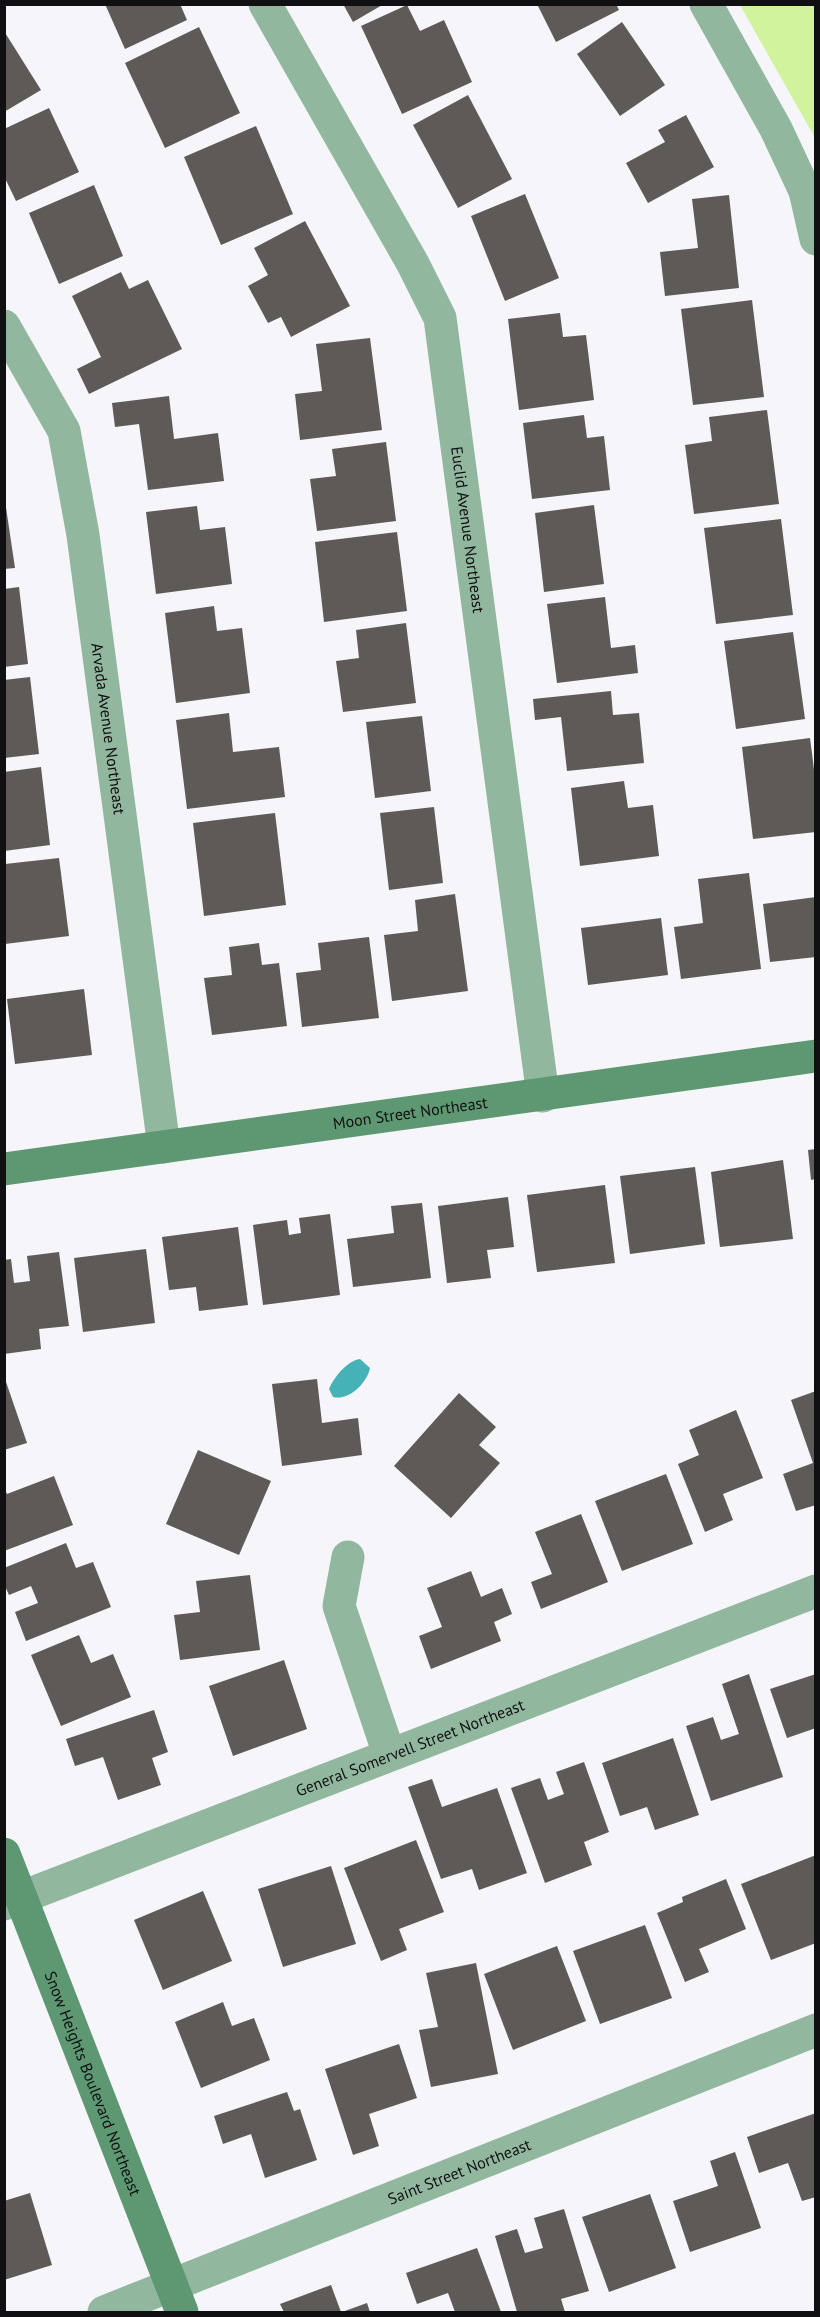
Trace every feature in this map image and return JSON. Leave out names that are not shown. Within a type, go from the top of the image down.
[{"type":"street","name":"Euclid Avenue Northeast","points":[[265,4],[413,264],[440,318],[543,1096]]},
{"type":"street","points":[[706,4],[776,129],[805,191],[816,239]]},
{"type":"street","name":"Arvada Avenue Northeast","points":[[4,326],[64,431],[83,535],[164,1147]]},
{"type":"street","name":"Moon Street Northeast","points":[[4,1169],[543,1096],[816,1056]]},
{"type":"street","points":[[348,1557],[339,1606],[390,1754]]},
{"type":"street","name":"General Somervell Street Northeast","points":[[13,1900],[816,1591]]},
{"type":"street","name":"Snow Heights Boulevard Northeast","points":[[4,1854],[13,1900],[176,2299]]},
{"type":"street","name":"Saint Street Northeast","points":[[104,2313],[176,2299],[816,2030]]},
{"type":"green space","points":[[740,5],[815,5],[815,138]]},
{"type":"water","points":[[360,1359],[370,1368],[361,1385],[351,1394],[339,1398],[333,1397],[329,1389],[334,1380],[346,1366]]},
{"type":"building","points":[[105,4],[180,4],[187,20],[125,49]]},
{"type":"building","points":[[343,4],[384,4],[353,22]]},
{"type":"building","points":[[537,4],[616,4],[619,10],[556,42]]},
{"type":"building","points":[[407,5],[420,31],[444,20],[472,82],[402,114],[361,26]]},
{"type":"building","points":[[622,22],[665,85],[620,116],[577,54]]},
{"type":"building","points":[[199,27],[240,113],[165,148],[125,63]]},
{"type":"building","points":[[4,31],[41,90],[4,112]]},
{"type":"building","points":[[468,95],[512,179],[458,208],[413,125]]},
{"type":"building","points":[[49,108],[79,172],[16,201],[4,176],[4,129]]},
{"type":"building","points":[[686,115],[714,167],[648,203],[626,163],[665,142],[658,130]]},
{"type":"building","points":[[256,126],[293,214],[221,245],[184,157]]},
{"type":"building","points":[[94,185],[123,256],[59,284],[29,213]]},
{"type":"building","points":[[525,194],[559,278],[505,301],[471,216]]},
{"type":"building","points":[[729,195],[739,288],[665,296],[660,252],[698,248],[692,199]]},
{"type":"building","points":[[305,221],[350,306],[291,337],[281,317],[268,323],[248,286],[268,275],[254,248]]},
{"type":"building","points":[[121,272],[129,289],[148,280],[182,349],[89,394],[77,369],[101,357],[72,296]]},
{"type":"building","points":[[752,300],[764,397],[693,405],[681,309]]},
{"type":"building","points":[[560,313],[563,337],[586,335],[594,400],[519,410],[508,319]]},
{"type":"building","points":[[370,338],[382,430],[300,440],[295,394],[322,391],[316,344]]},
{"type":"building","points":[[169,396],[174,439],[218,433],[224,481],[148,490],[139,424],[115,427],[112,403]]},
{"type":"building","points":[[767,410],[779,504],[694,514],[685,445],[712,441],[709,417]]},
{"type":"building","points":[[584,415],[587,438],[604,436],[610,490],[532,499],[523,423]]},
{"type":"building","points":[[386,442],[396,521],[317,531],[310,479],[336,476],[332,449]]},
{"type":"building","points":[[4,494],[15,568],[4,569]]},
{"type":"building","points":[[594,505],[604,584],[544,592],[535,513]]},
{"type":"building","points":[[197,506],[200,530],[225,527],[232,584],[156,594],[146,512]]},
{"type":"building","points":[[781,519],[793,615],[716,624],[704,528]]},
{"type":"building","points":[[397,532],[407,611],[324,622],[315,542]]},
{"type":"building","points":[[19,587],[28,664],[4,667],[4,589]]},
{"type":"building","points":[[605,597],[611,648],[635,645],[638,673],[557,683],[547,604]]},
{"type":"building","points":[[214,606],[217,631],[242,628],[250,693],[176,703],[165,613]]},
{"type":"building","points":[[406,623],[416,703],[343,712],[336,661],[359,658],[356,630]]},
{"type":"building","points":[[793,632],[805,719],[736,729],[724,641]]},
{"type":"building","points":[[30,677],[39,754],[4,758],[4,680]]},
{"type":"building","points":[[611,691],[613,715],[639,713],[644,763],[567,771],[561,717],[535,720],[533,699]]},
{"type":"building","points":[[229,713],[233,752],[279,747],[285,797],[187,809],[176,720]]},
{"type":"building","points":[[422,716],[431,791],[375,798],[366,722]]},
{"type":"building","points":[[810,738],[816,785],[816,832],[753,839],[742,747]]},
{"type":"building","points":[[41,767],[50,845],[4,851],[4,772]]},
{"type":"building","points":[[624,781],[628,808],[653,805],[659,856],[580,866],[571,788]]},
{"type":"building","points":[[434,807],[443,883],[389,890],[380,813]]},
{"type":"building","points":[[275,813],[286,905],[204,916],[193,823]]},
{"type":"building","points":[[59,858],[69,936],[5,944],[5,864]]},
{"type":"building","points":[[749,873],[761,969],[681,979],[674,927],[703,923],[698,879]]},
{"type":"building","points":[[455,894],[468,991],[392,1001],[384,935],[418,931],[415,900]]},
{"type":"building","points":[[816,897],[816,957],[770,962],[763,904]]},
{"type":"building","points":[[661,918],[668,975],[588,985],[581,928]]},
{"type":"building","points":[[369,937],[379,1018],[302,1027],[296,973],[321,970],[318,943]]},
{"type":"building","points":[[259,943],[262,965],[279,963],[287,1026],[212,1035],[204,978],[232,975],[229,947]]},
{"type":"building","points":[[84,989],[92,1055],[15,1064],[7,999]]},
{"type":"building","points":[[816,1149],[816,1179],[811,1180],[808,1150]]},
{"type":"building","points":[[783,1160],[793,1239],[720,1247],[711,1172]]},
{"type":"building","points":[[695,1167],[705,1244],[630,1254],[620,1176]]},
{"type":"building","points":[[605,1185],[615,1263],[537,1272],[527,1195]]},
{"type":"building","points":[[508,1197],[514,1247],[487,1250],[491,1278],[447,1283],[438,1206]]},
{"type":"building","points":[[422,1203],[431,1278],[353,1287],[347,1239],[394,1233],[391,1206]]},
{"type":"building","points":[[330,1214],[340,1295],[263,1305],[253,1225],[287,1220],[289,1235],[301,1233],[299,1218]]},
{"type":"building","points":[[238,1227],[248,1305],[199,1311],[196,1287],[169,1290],[162,1237]]},
{"type":"building","points":[[146,1249],[155,1323],[83,1332],[74,1258]]},
{"type":"building","points":[[59,1252],[69,1326],[39,1329],[41,1349],[4,1354],[4,1260],[11,1259],[14,1283],[30,1281],[27,1256]]},
{"type":"building","points":[[4,1376],[27,1443],[4,1450]]},
{"type":"building","points":[[317,1379],[322,1423],[358,1418],[362,1455],[282,1466],[272,1384]]},
{"type":"building","points":[[816,1391],[816,1505],[796,1511],[783,1474],[813,1463],[791,1400]]},
{"type":"building","points":[[459,1393],[496,1427],[479,1445],[500,1463],[451,1518],[394,1466]]},
{"type":"building","points":[[736,1410],[763,1478],[723,1494],[733,1520],[705,1532],[678,1464],[699,1455],[689,1430]]},
{"type":"building","points":[[198,1450],[271,1481],[239,1555],[166,1524]]},
{"type":"building","points":[[666,1474],[693,1544],[622,1571],[595,1501]]},
{"type":"building","points":[[54,1476],[73,1525],[4,1551],[4,1488],[7,1494]]},
{"type":"building","points":[[581,1514],[608,1582],[541,1609],[531,1582],[552,1574],[535,1532]]},
{"type":"building","points":[[66,1543],[76,1568],[93,1562],[111,1607],[26,1641],[15,1612],[38,1603],[31,1586],[9,1595],[4,1584],[4,1568]]},
{"type":"building","points":[[471,1571],[481,1597],[502,1588],[512,1614],[494,1622],[501,1641],[431,1669],[419,1636],[442,1627],[427,1588]]},
{"type":"building","points":[[250,1575],[260,1650],[180,1660],[174,1615],[200,1612],[196,1581]]},
{"type":"building","points":[[79,1635],[91,1663],[113,1654],[131,1697],[61,1726],[31,1655]]},
{"type":"building","points":[[284,1660],[307,1729],[233,1756],[209,1686]]},
{"type":"building","points":[[749,1674],[783,1777],[711,1801],[686,1726],[713,1717],[721,1740],[739,1734],[722,1684]]},
{"type":"building","points":[[816,1674],[816,1728],[787,1738],[770,1689]]},
{"type":"building","points":[[154,1710],[168,1752],[152,1758],[161,1785],[118,1800],[103,1757],[75,1766],[66,1739]]},
{"type":"building","points":[[673,1738],[699,1815],[655,1830],[647,1807],[620,1816],[602,1763]]},
{"type":"building","points":[[584,1762],[609,1832],[584,1842],[592,1865],[545,1883],[511,1788],[540,1778],[548,1800],[564,1794],[556,1772]]},
{"type":"building","points":[[432,1779],[442,1807],[497,1788],[527,1873],[479,1890],[472,1869],[441,1879],[408,1787]]},
{"type":"building","points":[[416,1840],[444,1912],[399,1929],[407,1950],[381,1961],[344,1868]]},
{"type":"building","points":[[816,1855],[816,1943],[771,1960],[741,1884]]},
{"type":"building","points":[[331,1866],[356,1944],[283,1967],[258,1889]]},
{"type":"building","points":[[726,1879],[746,1929],[699,1949],[709,1972],[685,1982],[657,1913],[683,1902],[682,1897]]},
{"type":"building","points":[[203,1891],[232,1961],[163,1990],[134,1920]]},
{"type":"building","points":[[645,1925],[672,1998],[600,2024],[573,1951]]},
{"type":"building","points":[[557,1946],[586,2021],[513,2050],[484,1974]]},
{"type":"building","points":[[476,1963],[498,2074],[431,2087],[419,2030],[438,2027],[426,1973]]},
{"type":"building","points":[[223,2002],[232,2026],[254,2018],[270,2060],[201,2088],[175,2022]]},
{"type":"building","points":[[399,2044],[417,2098],[369,2114],[379,2146],[353,2155],[325,2069]]},
{"type":"building","points":[[287,2092],[294,2111],[300,2109],[317,2160],[265,2178],[251,2134],[223,2144],[214,2116]]},
{"type":"building","points":[[816,2113],[816,2197],[802,2201],[788,2163],[759,2173],[747,2137]]},
{"type":"building","points":[[735,2152],[761,2228],[690,2252],[673,2201],[718,2186],[710,2161]]},
{"type":"building","points":[[30,2193],[52,2265],[4,2280],[4,2201]]},
{"type":"building","points":[[650,2194],[676,2268],[609,2292],[582,2217]]},
{"type":"building","points":[[564,2209],[589,2291],[561,2299],[565,2312],[517,2312],[495,2236],[517,2229],[525,2253],[543,2248],[534,2218]]},
{"type":"building","points":[[477,2248],[501,2312],[455,2312],[448,2293],[417,2304],[406,2273]]},
{"type":"building","points":[[331,2285],[341,2312],[284,2312],[280,2304]]},
{"type":"building","points":[[367,2303],[370,2312],[342,2312]]}]
